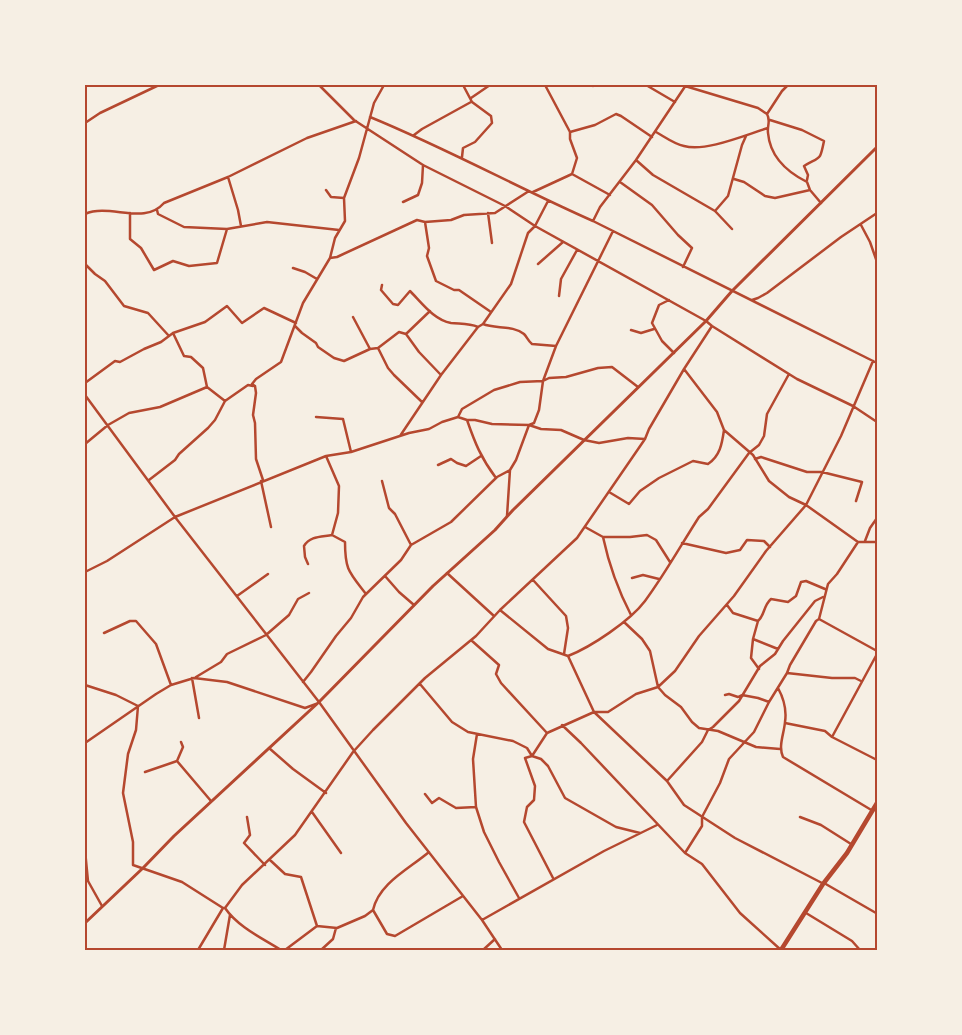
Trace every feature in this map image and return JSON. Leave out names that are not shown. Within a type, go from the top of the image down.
[{"type":"main road","points":[[781,950],[823,883],[852,845],[875,807]]},
{"type":"street","points":[[85,123],[100,113],[159,85]]},
{"type":"street","points":[[319,85],[356,121],[423,165],[505,206],[535,226],[706,321],[790,374],[853,406],[877,422]]},
{"type":"street","points":[[271,527],[256,459],[256,433],[253,415],[256,393],[252,384],[256,379],[281,362],[303,303],[330,258],[335,238],[344,221],[344,198],[359,158],[374,103],[384,85]]},
{"type":"street","points":[[462,158],[463,148],[474,142],[492,124],[491,116],[471,100],[463,85]]},
{"type":"street","points":[[414,134],[471,100],[490,85]]},
{"type":"street","points":[[330,258],[337,257],[417,220],[425,222],[451,220],[464,216],[495,213],[531,192],[572,174],[577,158],[570,139],[570,132],[545,85]]},
{"type":"street","points":[[646,85],[675,102]]},
{"type":"street","points":[[767,114],[788,85]]},
{"type":"street","points":[[593,221],[600,207],[636,160],[686,86],[758,108],[767,114],[770,120],[768,128],[772,153],[794,176],[807,182]]},
{"type":"street","points":[[570,132],[595,125],[616,114],[652,136]]},
{"type":"street","points":[[370,116],[414,134],[548,201],[593,221],[877,363]]},
{"type":"street","points":[[770,120],[802,130],[824,141],[819,159],[804,166],[808,175],[807,182],[810,190],[821,203]]},
{"type":"street","points":[[85,214],[92,211],[140,214],[157,210],[164,203],[228,177],[307,138],[356,121]]},
{"type":"street","points":[[655,131],[683,146],[694,148],[711,146],[768,128]]},
{"type":"street","points":[[715,211],[728,196],[742,145],[747,135]]},
{"type":"street","points":[[85,923],[144,868],[211,801],[319,702],[447,574],[495,530],[507,516],[706,321],[732,291],[877,147]]},
{"type":"street","points":[[636,160],[653,175],[715,211],[732,229]]},
{"type":"street","points":[[403,202],[418,195],[422,183],[423,165]]},
{"type":"street","points":[[572,174],[610,195]]},
{"type":"street","points":[[228,177],[241,227]]},
{"type":"street","points":[[734,179],[744,182],[765,196],[775,198],[810,190]]},
{"type":"street","points":[[620,182],[652,205],[692,248],[683,267]]},
{"type":"street","points":[[326,190],[331,197],[344,198]]},
{"type":"street","points":[[400,437],[441,375],[478,327],[483,324],[511,284],[528,233],[535,226],[548,201]]},
{"type":"street","points":[[157,210],[158,214],[184,227],[227,229],[267,222],[339,230]]},
{"type":"street","points":[[130,213],[130,239],[141,248],[154,270],[173,261],[189,266],[217,263],[227,229]]},
{"type":"street","points":[[488,213],[492,243]]},
{"type":"street","points":[[752,300],[767,293],[775,285],[877,213]]},
{"type":"street","points":[[425,222],[429,248],[427,256],[436,281],[454,290],[459,290],[490,312]]},
{"type":"street","points":[[861,225],[870,242],[877,262]]},
{"type":"street","points":[[507,516],[510,470],[516,460],[529,425],[534,423],[539,410],[543,381],[556,346],[613,231]]},
{"type":"street","points":[[538,264],[563,242]]},
{"type":"street","points":[[559,296],[561,279],[577,250]]},
{"type":"street","points":[[85,264],[104,281],[124,306],[148,312],[169,336]]},
{"type":"street","points":[[292,268],[305,272],[317,279]]},
{"type":"street","points":[[382,284],[382,290],[393,304],[398,305],[410,291],[441,320],[451,323],[470,323],[478,327]]},
{"type":"street","points":[[669,300],[659,305],[652,323],[662,341],[674,353]]},
{"type":"street","points":[[85,383],[115,361],[120,362],[173,333],[205,322],[228,306],[242,323],[264,308],[296,324],[318,347],[334,358],[344,361],[370,349],[378,348],[399,332],[406,334],[418,352],[441,375]]},
{"type":"street","points":[[406,334],[430,311]]},
{"type":"street","points":[[353,318],[370,349]]},
{"type":"street","points":[[483,324],[504,327],[524,334],[532,344],[556,346]]},
{"type":"street","points":[[198,950],[224,908],[242,886],[295,835],[354,752],[373,730],[420,684],[471,640],[500,610],[577,538],[645,438],[684,369],[712,326]]},
{"type":"street","points":[[631,330],[641,333],[654,329]]},
{"type":"street","points":[[173,333],[184,356],[191,357],[203,368],[207,387],[225,401]]},
{"type":"street","points":[[378,348],[388,368],[422,402]]},
{"type":"street","points":[[532,756],[547,733],[594,712],[608,712],[636,694],[658,687],[675,671],[699,636],[727,605],[770,547],[806,505],[873,361]]},
{"type":"street","points":[[458,417],[462,410],[494,390],[520,382],[566,377],[598,368],[612,367],[638,387]]},
{"type":"street","points":[[684,369],[717,412],[724,430],[755,459],[769,481],[788,497],[806,505],[858,542],[877,542]]},
{"type":"street","points":[[568,656],[581,651],[624,622],[644,602],[699,517],[708,509],[749,453],[759,445],[764,436],[767,414],[790,374]]},
{"type":"street","points":[[149,481],[175,460],[179,454],[208,428],[215,420],[225,401],[248,385],[254,386]]},
{"type":"street","points":[[85,444],[108,425],[129,413],[160,406],[207,387]]},
{"type":"street","points":[[85,395],[266,636],[319,702],[354,752],[482,920],[502,950]]},
{"type":"street","points":[[316,417],[343,419],[351,452]]},
{"type":"street","points":[[85,572],[107,561],[175,516],[326,456],[351,452],[409,433],[429,429],[458,417],[467,420],[529,425],[541,429],[561,430],[584,440],[599,443],[628,438],[645,438]]},
{"type":"street","points":[[467,420],[480,456],[496,478]]},
{"type":"street","points":[[609,492],[629,504],[640,491],[659,478],[693,461],[708,464],[715,459],[721,447],[724,430]]},
{"type":"street","points":[[326,456],[339,486],[338,513],[332,536]]},
{"type":"street","points":[[438,465],[451,460],[466,466],[480,456]]},
{"type":"street","points":[[755,459],[761,457],[807,472],[822,472],[862,482],[856,501]]},
{"type":"street","points":[[303,682],[351,618],[366,594],[401,560],[411,545],[452,522],[496,478],[510,470]]},
{"type":"street","points":[[382,481],[389,508],[396,514],[411,545]]},
{"type":"street","points":[[865,541],[870,528],[877,518]]},
{"type":"street","points":[[586,527],[603,537],[630,538],[647,535],[656,540],[670,562]]},
{"type":"street","points":[[308,564],[305,558],[304,546],[307,540],[316,537],[332,536],[345,542],[345,562],[351,575],[366,594]]},
{"type":"street","points":[[603,537],[607,558],[631,615]]},
{"type":"street","points":[[682,544],[726,553],[740,550],[747,540],[764,541],[770,547]]},
{"type":"street","points":[[685,853],[702,826],[702,817],[720,783],[729,759],[738,747],[746,742],[754,732],[769,702],[788,673],[790,665],[819,619],[826,589],[858,542]]},
{"type":"street","points":[[236,596],[268,574]]},
{"type":"street","points":[[447,574],[494,616]]},
{"type":"street","points":[[632,578],[643,575],[659,580]]},
{"type":"street","points":[[385,576],[415,606]]},
{"type":"street","points":[[533,580],[566,616],[568,628],[564,654]]},
{"type":"street","points":[[759,669],[751,658],[753,639],[758,621],[762,617],[766,604],[771,599],[788,602],[796,596],[801,582],[806,581],[826,589]]},
{"type":"street","points":[[85,743],[138,706],[171,686],[193,678],[221,662],[228,654],[266,636],[289,615],[298,599],[309,593]]},
{"type":"street","points":[[667,781],[702,742],[708,730],[742,695],[759,669],[778,649],[815,601],[823,597]]},
{"type":"street","points":[[727,605],[733,613],[758,621]]},
{"type":"street","points":[[500,610],[548,649],[568,656],[594,712],[667,781],[684,805],[735,838],[823,883],[876,913]]},
{"type":"street","points":[[819,619],[877,652],[832,737]]},
{"type":"street","points":[[104,633],[130,621],[136,621],[156,644],[171,686]]},
{"type":"street","points":[[624,622],[642,639],[650,651],[658,687],[681,707],[699,728],[718,731],[756,747],[780,749]]},
{"type":"street","points":[[753,639],[778,649]]},
{"type":"street","points":[[471,640],[499,665],[496,674],[501,684],[547,733]]},
{"type":"street","points":[[788,673],[832,678],[855,678],[861,681]]},
{"type":"street","points":[[193,678],[227,682],[305,708],[319,702]]},
{"type":"street","points":[[193,678],[199,718]]},
{"type":"street","points":[[420,684],[452,722],[468,732],[513,741],[527,748],[532,756]]},
{"type":"street","points":[[85,685],[116,695],[138,706]]},
{"type":"street","points":[[778,688],[785,701],[785,723],[780,749],[784,759],[804,769],[809,774],[875,807]]},
{"type":"street","points":[[725,695],[729,694],[738,697],[742,695],[769,702]]},
{"type":"street","points":[[138,706],[136,730],[128,754],[123,793],[133,842],[133,864],[182,882],[224,908],[250,932],[283,950],[317,926],[336,928],[365,916],[373,910],[375,901],[394,877],[404,872],[429,852]]},
{"type":"street","points":[[785,723],[825,731],[832,737],[877,760]]},
{"type":"street","points":[[562,725],[685,853],[702,864],[740,914],[781,950]]},
{"type":"street","points":[[477,734],[473,759],[476,807],[488,839],[518,898]]},
{"type":"street","points":[[145,772],[177,761],[183,747],[181,742]]},
{"type":"street","points":[[269,748],[293,769],[326,793]]},
{"type":"street","points":[[553,878],[524,822],[527,807],[534,800],[535,786],[526,758],[532,756],[541,759],[548,766],[565,798],[616,827],[640,833]]},
{"type":"street","points":[[177,761],[211,801]]},
{"type":"street","points":[[425,794],[432,803],[439,798],[456,808],[476,807]]},
{"type":"street","points":[[312,812],[341,853]]},
{"type":"street","points":[[800,817],[821,825],[852,845]]},
{"type":"street","points":[[247,818],[250,835],[244,842],[265,865]]},
{"type":"street","points":[[482,920],[553,878],[657,825]]},
{"type":"street","points":[[85,850],[88,881],[102,906]]},
{"type":"street","points":[[270,860],[285,874],[301,877],[317,926]]},
{"type":"street","points":[[85,885],[90,885]]},
{"type":"street","points":[[373,910],[387,934],[395,936],[463,896]]},
{"type":"street","points":[[804,913],[852,940],[860,950]]},
{"type":"street","points":[[224,950],[230,915]]},
{"type":"street","points":[[321,950],[333,939],[336,928]]},
{"type":"street","points":[[483,950],[495,939]]}]
